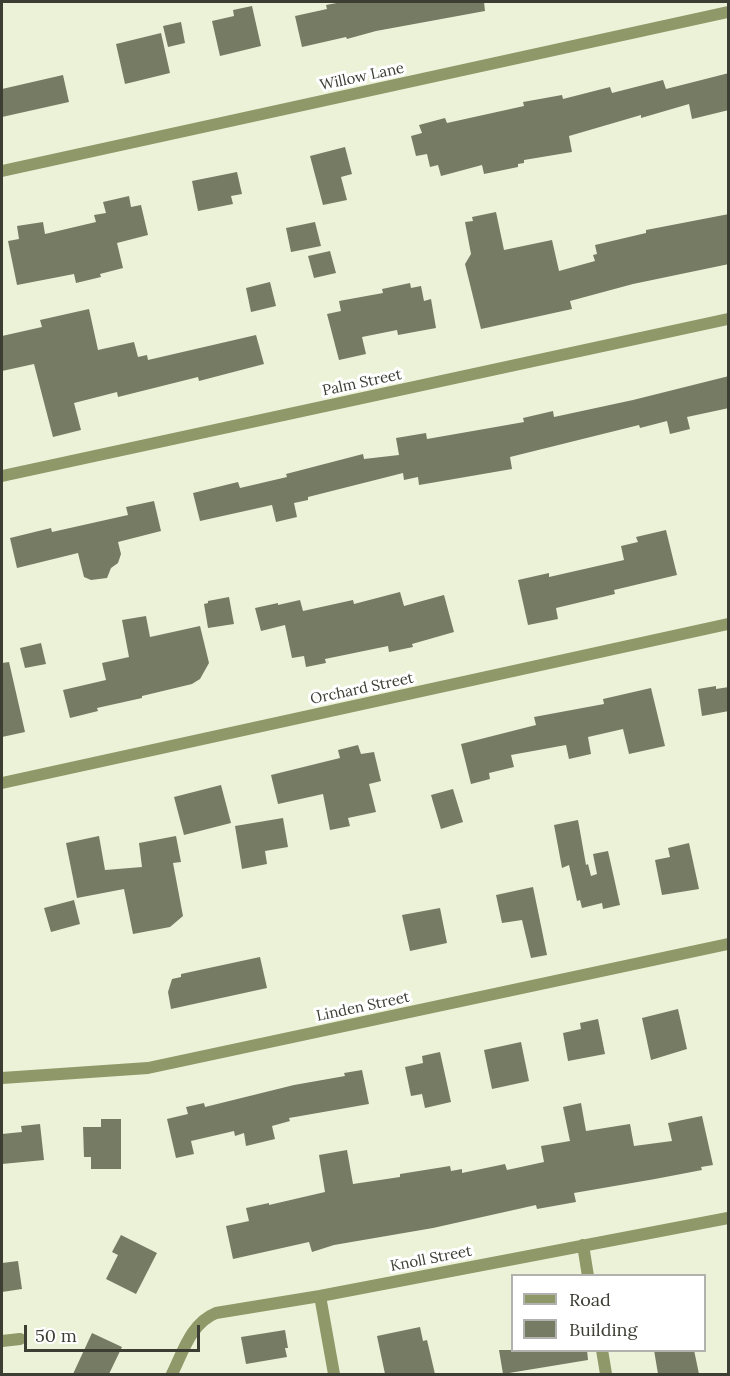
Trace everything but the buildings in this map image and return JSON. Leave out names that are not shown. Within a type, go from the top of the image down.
[{"type":"street","name":"Willow Lane","points":[[2,171],[729,12]]},
{"type":"street","name":"Palm Street","points":[[2,476],[729,319]]},
{"type":"street","name":"Orchard Street","points":[[2,783],[729,624]]},
{"type":"street","name":"Linden Street","points":[[2,1078],[148,1068],[729,944]]},
{"type":"street","name":"Knoll Street","points":[[172,1374],[197,1326],[206,1317],[216,1313],[320,1296],[729,1218]]},
{"type":"street","points":[[583,1245],[588,1274]]},
{"type":"street","points":[[320,1296],[334,1374]]},
{"type":"street","points":[[2,1341],[20,1339]]},
{"type":"street","points":[[602,1352],[606,1374]]}]
